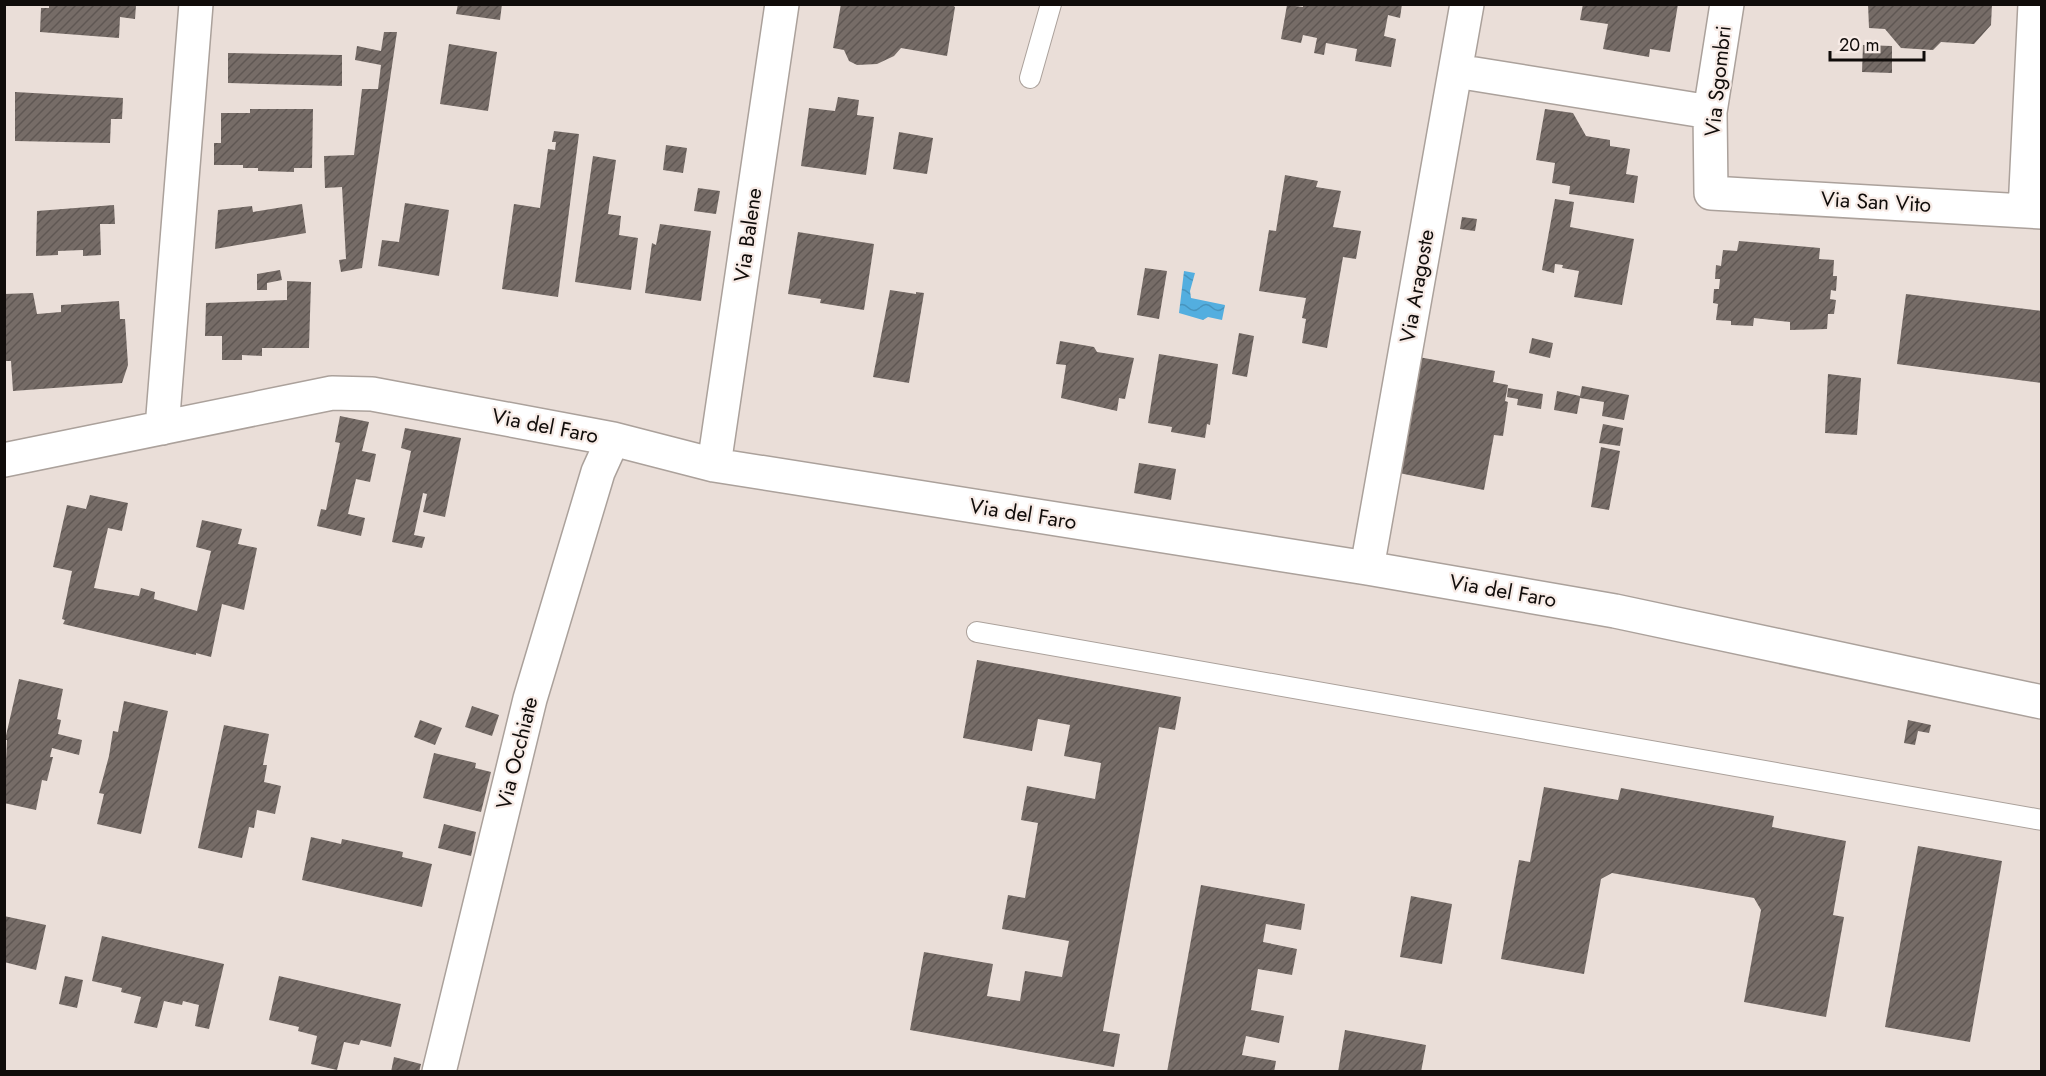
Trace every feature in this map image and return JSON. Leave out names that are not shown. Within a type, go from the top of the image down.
[{"type":"street","points":[[162,428],[196,4]]},
{"type":"street","name":"Via Balene","points":[[714,465],[783,4]]},
{"type":"street","name":"Via Aragoste","points":[[1367,568],[1467,4]]},
{"type":"street","name":"Via Sgombri","points":[[1711,193],[1710,112],[1727,4]]},
{"type":"street","points":[[2033,211],[2035,4]]},
{"type":"street","points":[[1456,71],[1710,112]]},
{"type":"street","name":"Via San Vito","points":[[1711,193],[2033,211]]},
{"type":"street","name":"Via del Faro","points":[[4,460],[332,393],[372,394],[613,439],[714,465],[1367,568],[1615,610],[2042,702]]},
{"type":"street","name":"Via Occhiate","points":[[440,1071],[530,699],[598,472],[613,439]]},
{"type":"lane","points":[[1030,78],[1051,4]]},
{"type":"lane","points":[[976,632],[2042,820]]},
{"type":"water","points":[[1184,271],[1195,273],[1190,291],[1191,298],[1225,305],[1222,320],[1208,317],[1203,320],[1179,313]]},
{"type":"building","points":[[458,4],[502,4],[500,20],[456,14]]},
{"type":"building","points":[[841,4],[951,4],[955,7],[947,56],[901,48],[894,56],[877,64],[857,65],[849,61],[844,50],[833,48]]},
{"type":"building","points":[[1303,4],[1402,4],[1400,18],[1388,15],[1384,36],[1396,39],[1391,67],[1355,61],[1357,49],[1326,43],[1324,55],[1314,53],[1317,38],[1303,35],[1301,43],[1281,39],[1287,5],[1303,7]]},
{"type":"building","points":[[1583,4],[1678,4],[1670,52],[1650,49],[1649,57],[1603,49],[1608,24],[1580,20]]},
{"type":"building","points":[[1868,4],[1992,4],[1991,25],[1974,44],[1941,42],[1933,50],[1901,48],[1885,29],[1869,28]]},
{"type":"building","points":[[49,5],[136,5],[135,19],[120,17],[119,38],[40,32],[41,8],[49,8]]},
{"type":"building","points":[[384,32],[397,32],[362,268],[341,272],[339,260],[346,259],[342,187],[325,188],[324,156],[354,155],[362,89],[378,89],[381,65],[355,60],[357,46],[381,51]]},
{"type":"building","points":[[449,44],[497,52],[488,111],[440,104]]},
{"type":"building","points":[[1863,45],[1892,46],[1892,73],[1862,72]]},
{"type":"building","points":[[228,53],[342,55],[342,86],[228,83]]},
{"type":"building","points":[[15,92],[123,98],[122,119],[111,119],[110,143],[15,141]]},
{"type":"building","points":[[838,97],[859,100],[857,115],[874,117],[866,175],[801,166],[809,108],[835,111]]},
{"type":"building","points":[[250,109],[313,109],[312,168],[294,168],[294,172],[258,171],[258,168],[243,168],[243,165],[214,165],[214,143],[221,143],[221,113],[250,113]]},
{"type":"building","points":[[1545,109],[1573,113],[1586,136],[1610,140],[1610,146],[1630,149],[1626,174],[1638,176],[1634,203],[1569,194],[1570,186],[1552,183],[1555,163],[1536,160]]},
{"type":"building","points":[[554,131],[579,134],[558,297],[502,289],[514,204],[540,208],[548,149],[555,150],[556,142],[552,142]]},
{"type":"building","points":[[899,132],[933,138],[927,174],[893,169]]},
{"type":"building","points":[[666,145],[687,148],[683,173],[663,170]]},
{"type":"building","points":[[593,156],[616,160],[608,214],[621,216],[619,235],[638,238],[631,290],[575,282]]},
{"type":"building","points":[[1285,175],[1318,181],[1316,187],[1341,191],[1333,227],[1361,231],[1356,259],[1343,257],[1327,348],[1302,343],[1306,319],[1302,318],[1306,298],[1259,291],[1269,230],[1276,231]]},
{"type":"building","points":[[698,188],[720,191],[716,214],[694,211]]},
{"type":"building","points":[[1555,199],[1574,202],[1570,227],[1634,239],[1622,305],[1574,297],[1579,271],[1562,268],[1563,265],[1555,264],[1554,273],[1542,270]]},
{"type":"building","points":[[405,203],[449,210],[439,276],[378,266],[382,240],[399,242]]},
{"type":"building","points":[[302,204],[306,233],[215,249],[218,210],[252,206],[253,212]]},
{"type":"building","points":[[114,205],[115,224],[100,224],[101,255],[83,256],[83,250],[58,251],[58,255],[36,256],[37,211]]},
{"type":"building","points":[[1462,217],[1477,219],[1475,231],[1460,229]]},
{"type":"building","points":[[660,224],[711,231],[701,301],[645,293],[652,243],[656,245]]},
{"type":"building","points":[[798,232],[874,244],[864,310],[820,303],[821,299],[788,294]]},
{"type":"building","points":[[1739,241],[1820,248],[1819,259],[1834,260],[1833,276],[1837,276],[1836,291],[1831,290],[1830,299],[1836,300],[1834,314],[1828,314],[1827,329],[1790,330],[1790,322],[1754,318],[1753,326],[1731,325],[1731,321],[1716,320],[1718,304],[1713,303],[1714,289],[1719,289],[1720,279],[1715,279],[1716,265],[1721,266],[1723,250],[1737,251]]},
{"type":"building","points":[[1145,268],[1167,271],[1159,319],[1137,315]]},
{"type":"building","points":[[280,270],[282,280],[267,283],[267,290],[257,290],[257,274]]},
{"type":"building","points":[[287,281],[311,282],[309,348],[262,348],[262,356],[242,355],[242,360],[222,360],[222,336],[205,336],[206,303],[287,300]]},
{"type":"building","points":[[890,290],[924,293],[909,383],[873,377]]},
{"type":"building","points":[[33,293],[37,314],[61,312],[61,305],[119,301],[120,319],[125,319],[128,365],[122,383],[13,391],[11,361],[4,361],[4,294]]},
{"type":"building","points":[[1906,294],[2042,311],[2042,383],[1897,364]]},
{"type":"building","points":[[1239,333],[1254,336],[1247,377],[1232,374]]},
{"type":"building","points":[[1532,338],[1553,343],[1550,358],[1529,353]]},
{"type":"building","points":[[1060,341],[1094,347],[1097,352],[1134,358],[1125,399],[1119,398],[1117,411],[1061,398],[1066,365],[1056,364]]},
{"type":"building","points":[[1159,354],[1218,364],[1210,425],[1207,424],[1205,438],[1171,432],[1172,427],[1148,423]]},
{"type":"building","points":[[1413,356],[1495,371],[1493,382],[1508,385],[1503,436],[1494,435],[1484,490],[1394,472]]},
{"type":"building","points":[[1828,374],[1861,378],[1857,435],[1825,433]]},
{"type":"building","points":[[1582,386],[1629,395],[1624,420],[1602,416],[1604,402],[1580,398],[1577,414],[1554,410],[1557,391],[1580,396]]},
{"type":"building","points":[[1508,388],[1543,394],[1541,409],[1517,405],[1518,399],[1507,397]]},
{"type":"building","points":[[340,416],[369,422],[362,451],[376,454],[370,482],[356,479],[348,514],[365,518],[361,536],[317,526],[321,509],[326,510],[340,443],[335,442]]},
{"type":"building","points":[[1603,424],[1623,428],[1620,446],[1599,443]]},
{"type":"building","points":[[405,428],[461,438],[445,517],[423,512],[427,494],[423,493],[414,535],[425,537],[422,548],[392,542],[411,451],[401,448]]},
{"type":"building","points":[[1601,447],[1620,451],[1609,510],[1591,507]]},
{"type":"building","points":[[1139,463],[1176,469],[1171,500],[1134,493]]},
{"type":"building","points":[[90,495],[128,503],[122,531],[108,528],[94,588],[139,596],[141,588],[155,592],[154,599],[197,611],[211,551],[196,547],[202,520],[242,529],[238,544],[257,548],[244,610],[222,604],[211,657],[63,624],[65,620],[62,619],[72,571],[53,567],[67,505],[86,509]]},
{"type":"building","points":[[977,660],[1181,697],[1175,730],[1159,727],[1103,1031],[1120,1034],[1114,1067],[910,1030],[924,952],[993,964],[987,996],[1020,1001],[1025,971],[1062,977],[1069,941],[1002,929],[1008,895],[1025,898],[1038,823],[1021,820],[1027,786],[1095,799],[1101,763],[1064,756],[1070,725],[1038,719],[1032,751],[963,738]]},
{"type":"building","points":[[19,679],[63,689],[57,719],[61,720],[58,734],[82,740],[79,755],[52,748],[50,757],[53,757],[47,781],[42,780],[36,810],[4,803],[7,740],[5,740]]},
{"type":"building","points":[[124,701],[168,711],[141,834],[97,824],[104,794],[99,793],[113,731],[118,732]]},
{"type":"building","points":[[472,706],[499,715],[492,736],[465,727]]},
{"type":"building","points":[[420,720],[442,728],[435,745],[414,737]]},
{"type":"building","points":[[1908,720],[1931,725],[1929,733],[1918,731],[1915,745],[1904,743]]},
{"type":"building","points":[[224,725],[269,734],[263,765],[267,765],[264,782],[281,786],[275,814],[257,810],[254,828],[249,827],[242,858],[198,848]]},
{"type":"building","points":[[434,753],[476,763],[475,768],[491,772],[481,812],[423,798]]},
{"type":"building","points":[[1544,787],[1618,800],[1621,788],[1774,816],[1772,827],[1846,841],[1833,915],[1844,917],[1826,1017],[1744,1002],[1761,910],[1754,898],[1612,873],[1601,879],[1584,974],[1501,959],[1519,860],[1530,862]]},
{"type":"building","points":[[444,824],[476,832],[471,856],[438,848]]},
{"type":"building","points":[[311,837],[341,844],[342,839],[403,852],[402,857],[432,864],[422,907],[302,880]]},
{"type":"building","points":[[1918,846],[2002,861],[1970,1042],[1885,1027]]},
{"type":"building","points":[[1201,885],[1305,904],[1301,930],[1266,924],[1263,942],[1297,949],[1292,975],[1258,969],[1251,1010],[1284,1016],[1279,1043],[1246,1036],[1242,1055],[1276,1061],[1274,1072],[1167,1072]]},
{"type":"building","points":[[1411,896],[1452,904],[1442,964],[1400,957]]},
{"type":"building","points":[[4,916],[46,925],[36,970],[4,962]]},
{"type":"building","points":[[102,936],[224,964],[209,1029],[195,1026],[199,1005],[183,1001],[182,1005],[164,1001],[157,1028],[134,1023],[141,997],[121,992],[122,988],[92,981]]},
{"type":"building","points":[[65,976],[83,980],[77,1008],[59,1004]]},
{"type":"building","points":[[279,976],[401,1004],[391,1047],[361,1040],[359,1045],[344,1042],[337,1070],[311,1064],[317,1036],[298,1031],[299,1027],[269,1020]]},
{"type":"building","points":[[1345,1030],[1426,1045],[1421,1072],[1338,1072]]},
{"type":"building","points":[[394,1057],[421,1064],[419,1072],[391,1072]]}]
